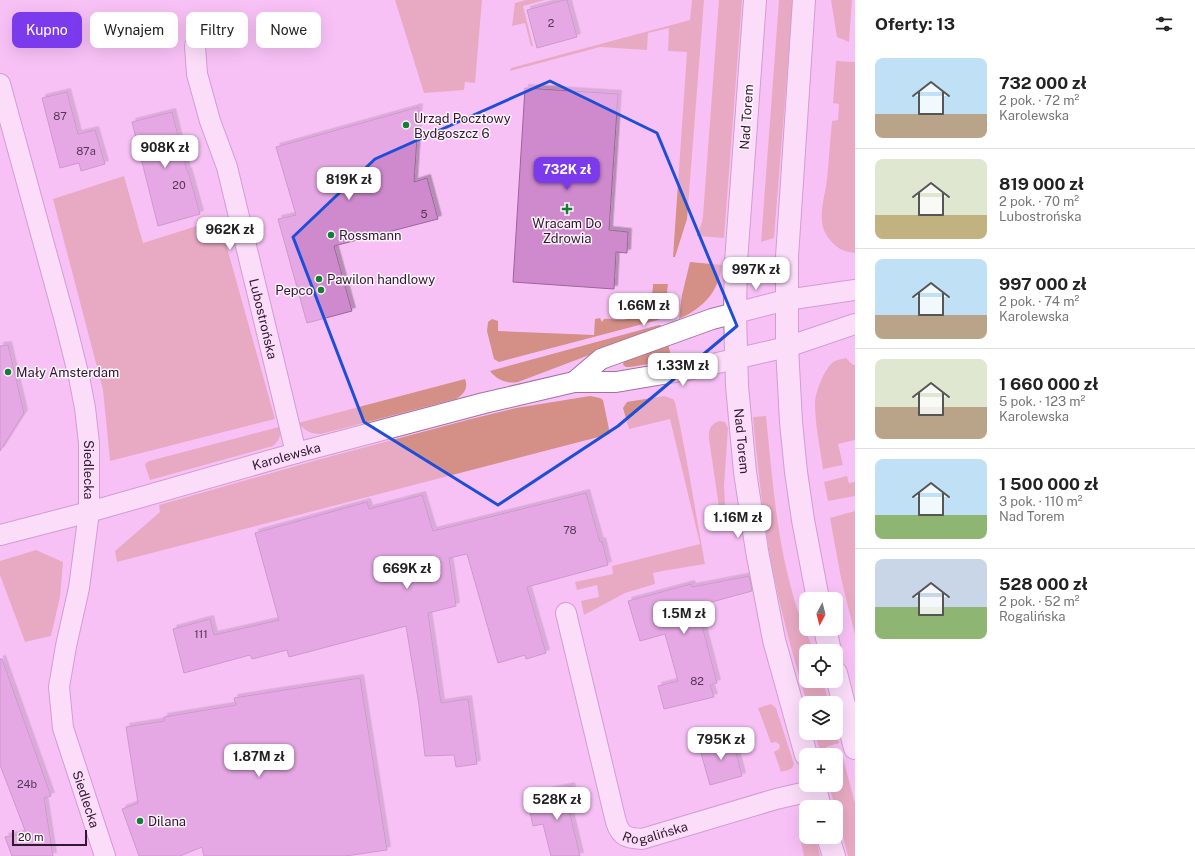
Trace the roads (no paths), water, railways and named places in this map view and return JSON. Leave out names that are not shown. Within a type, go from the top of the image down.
[{"type":"main road","name":"Nad Torem","points":[[755,0],[737,254],[735,313],[737,392],[740,429],[757,551],[774,640],[804,748]]},
{"type":"main road","points":[[804,0],[787,258],[787,347],[790,410],[796,472],[803,520],[817,592]]},
{"type":"main road","points":[[840,688],[855,748]]},
{"type":"main road","points":[[830,844],[834,856]]},
{"type":"street","name":"Lubostrońska","points":[[195,48],[197,74],[210,121],[227,167],[296,453]]},
{"type":"street","name":"Siedlecka","points":[[0,84],[79,377],[85,408],[89,443],[89,512],[79,588],[66,646],[59,687],[63,728],[105,856]]},
{"type":"street","name":"Karolewska","points":[[574,382],[601,359],[712,319],[786,300],[855,290]]},
{"type":"street","name":"Karolewska","points":[[0,535],[89,512],[296,453],[484,403],[574,382],[616,382],[687,370],[787,347],[855,324]]},
{"type":"street","name":"Rogalińska","points":[[566,614],[616,822],[619,831],[628,838],[642,839],[784,797],[817,794]]},
{"type":"place","name":"Urząd Pocztowy Bydgoszcz 6","points":[[406,125]]},
{"type":"place","name":"Wracam Do Zdrowia","points":[[567,209]]},
{"type":"place","name":"Rossmann","points":[[331,235]]},
{"type":"place","name":"Pawilon handlowy","points":[[319,279]]},
{"type":"place","name":"Pepco","points":[[321,290]]},
{"type":"place","name":"Mały Amsterdam","points":[[8,372]]},
{"type":"place","name":"Dilana","points":[[140,821]]}]
